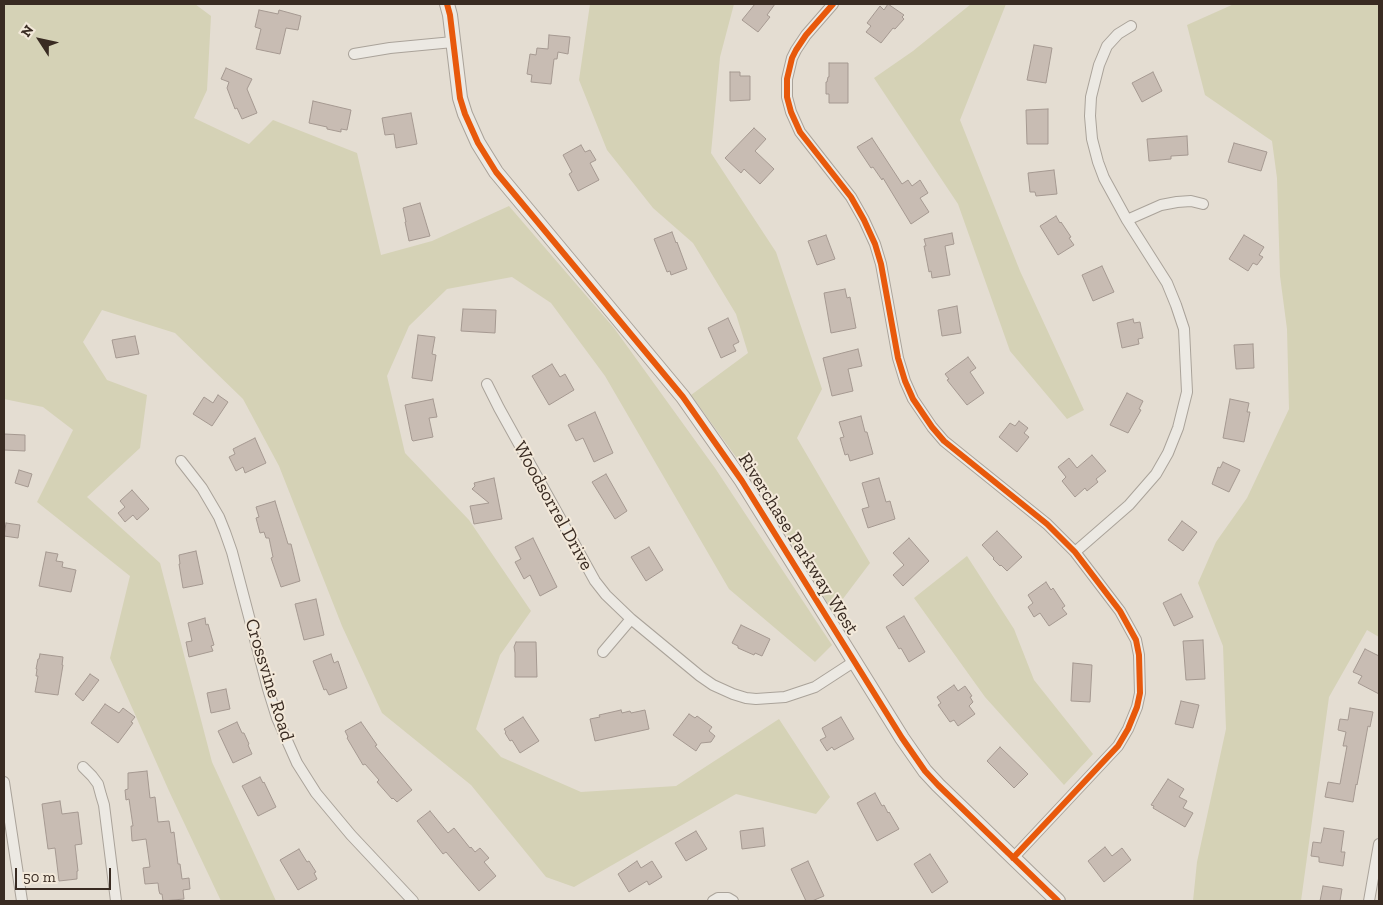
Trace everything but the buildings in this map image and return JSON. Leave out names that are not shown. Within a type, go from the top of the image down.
[{"type":"street","name":"Riverchase Parkway West","points":[[447,4],[460,98],[472,129],[488,160],[512,193],[683,397],[742,481],[902,738],[925,771],[1058,901]]},
{"type":"street","points":[[833,4],[806,35],[792,58],[787,79],[787,97],[790,112],[800,132],[850,197],[864,220],[875,244],[881,264],[898,358],[905,381],[921,413],[944,441],[1047,524],[1075,552],[1120,611],[1136,640],[1139,655],[1140,693],[1137,707],[1128,729],[1118,746],[1013,858]]},
{"type":"street","points":[[1075,552],[1129,505],[1156,474],[1168,453],[1178,428],[1186,392],[1184,329],[1176,305],[1167,283],[1108,187],[1098,162],[1090,116],[1091,97],[1095,80],[1107,46],[1118,34],[1131,26]]},
{"type":"street","points":[[354,54],[390,48],[453,42]]},
{"type":"street","points":[[1127,220],[1161,205],[1191,201],[1203,204]]},
{"type":"street","name":"Woodsorrel Drive","points":[[487,384],[595,581],[631,619],[700,676],[713,685],[746,698],[786,697],[804,692],[855,661]]},
{"type":"street","name":"Crossvine Road","points":[[181,461],[202,488],[225,532],[277,718],[297,763],[316,793],[413,901]]},
{"type":"street","points":[[603,652],[631,619]]},
{"type":"street","points":[[82,767],[98,784],[104,806],[116,901]]},
{"type":"street","points":[[4,782],[22,901]]},
{"type":"street","points":[[1370,901],[1379,844]]},
{"type":"street","points":[[713,901],[718,898],[728,898],[733,901]]},
{"type":"shaded area","points":[[4,4],[195,4],[211,16],[207,90],[194,118],[249,144],[273,120],[357,153],[381,255],[432,241],[509,206],[614,328],[715,468],[832,645],[815,662],[729,589],[605,376],[551,303],[512,277],[447,289],[409,326],[387,376],[405,453],[469,520],[531,611],[500,655],[476,729],[501,757],[581,792],[676,786],[779,719],[830,797],[816,814],[736,794],[574,887],[546,877],[471,785],[382,713],[342,626],[279,466],[243,399],[175,333],[102,310],[83,342],[107,380],[147,395],[140,448],[87,497],[160,563],[212,762],[276,901],[221,901],[169,791],[110,658],[130,576],[37,502],[73,430],[43,407],[4,399]]},
{"type":"shaded area","points":[[590,4],[734,4],[720,57],[711,153],[776,252],[822,389],[797,438],[870,563],[833,612],[760,490],[691,395],[748,353],[736,314],[693,243],[653,208],[607,150],[579,80]]},
{"type":"shaded area","points":[[971,4],[1006,4],[960,120],[1020,271],[1084,410],[1067,419],[1010,351],[958,204],[874,78],[913,51]]},
{"type":"shaded area","points":[[1234,4],[1379,4],[1379,637],[1367,630],[1329,697],[1301,901],[1193,901],[1197,862],[1226,729],[1223,646],[1198,583],[1216,542],[1247,498],[1289,409],[1287,329],[1280,276],[1277,178],[1272,141],[1205,95],[1187,25]]},
{"type":"shaded area","points":[[967,556],[1014,629],[1034,680],[1093,754],[1064,785],[985,697],[914,598]]},
{"type":"cycle path","points":[[447,4],[460,98],[478,143],[496,172],[683,397],[742,481],[902,738],[925,771],[1058,901]]},
{"type":"cycle path","points":[[833,4],[806,35],[792,58],[787,79],[787,97],[800,132],[851,197],[875,244],[881,264],[898,358],[913,399],[944,441],[1047,524],[1075,552],[1120,611],[1136,640],[1139,655],[1140,693],[1137,707],[1128,729],[1118,746],[1013,858]]}]
